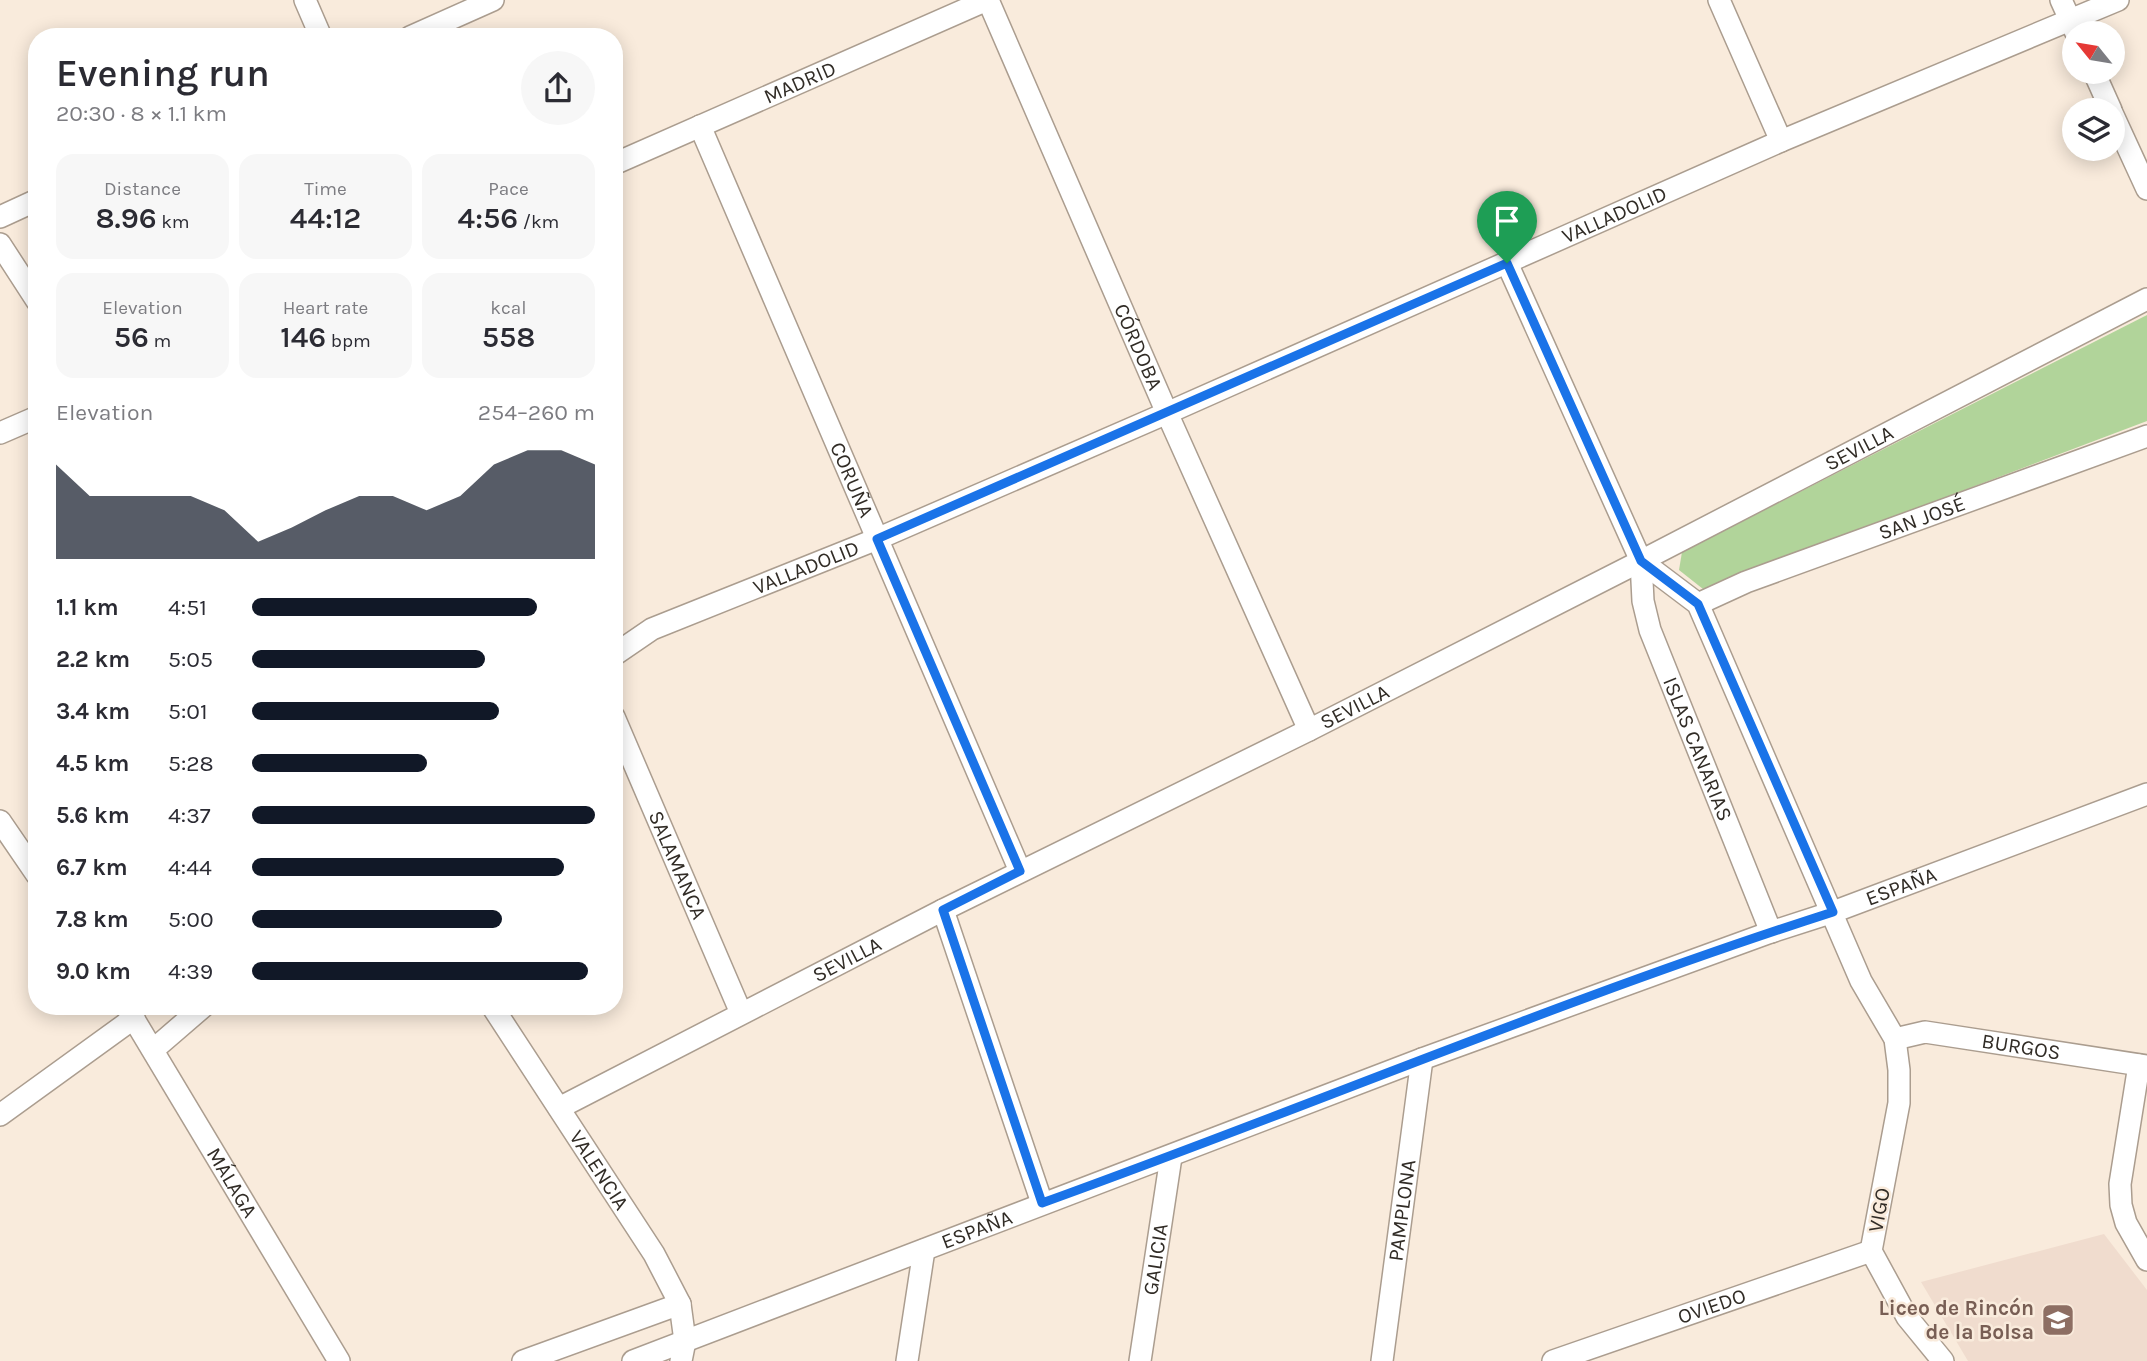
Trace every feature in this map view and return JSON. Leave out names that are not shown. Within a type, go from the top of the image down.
[{"type":"street","points":[[304,0],[317,28]]},
{"type":"street","points":[[430,28],[493,0]]},
{"type":"street","name":"MADRID","points":[[623,160],[987,0]]},
{"type":"street","name":"CÓRDOBA","points":[[987,0],[1309,730]]},
{"type":"street","points":[[1719,0],[1781,141]]},
{"type":"street","points":[[2061,0],[2070,21]]},
{"type":"street","name":"VALLADOLID","points":[[2083,21],[2118,0]]},
{"type":"street","name":"VALLADOLID","points":[[623,650],[652,629],[877,539],[1781,141],[2062,31]]},
{"type":"street","name":"CORUÑA","points":[[700,126],[1020,871]]},
{"type":"street","points":[[2125,140],[2147,189]]},
{"type":"street","points":[[0,217],[28,204]]},
{"type":"street","points":[[0,244],[28,287]]},
{"type":"street","name":"ISLAS CANARIAS","points":[[1507,263],[1641,561],[1643,601],[1650,630],[1771,932]]},
{"type":"street","name":"SEVILLA","points":[[559,1108],[1020,871],[1309,730],[1641,561],[2147,299]]},
{"type":"street","points":[[0,433],[28,421]]},
{"type":"street","name":"SAN JOSÉ","points":[[1698,604],[1746,582],[2147,436]]},
{"type":"street","name":"ISLAS CANARIAS","points":[[1641,561],[1698,604],[1861,981],[1895,1039]]},
{"type":"street","name":"SALAMANCA","points":[[623,738],[741,1013]]},
{"type":"street","name":"ESPAÑA","points":[[633,1361],[683,1351],[1042,1203],[1171,1157],[1422,1059],[1833,912],[2147,795]]},
{"type":"street","points":[[0,821],[28,862]]},
{"type":"street","points":[[943,910],[1042,1203]]},
{"type":"street","points":[[0,1115],[126,1015]]},
{"type":"street","name":"MÁLAGA","points":[[132,1015],[339,1361]]},
{"type":"street","points":[[153,1050],[194,1015]]},
{"type":"street","name":"VALENCIA","points":[[498,1015],[654,1254],[680,1304],[683,1351]]},
{"type":"street","name":"BURGOS","points":[[1895,1039],[1925,1032],[2143,1065]]},
{"type":"street","name":"VIGO","points":[[1895,1039],[1899,1102],[1871,1251],[1907,1317],[1943,1361]]},
{"type":"street","name":"PAMPLONA","points":[[1382,1361],[1422,1059]]},
{"type":"street","points":[[2143,1065],[2120,1184],[2121,1205],[2126,1223],[2147,1260]]},
{"type":"street","name":"GALICIA","points":[[1140,1361],[1171,1157]]},
{"type":"street","points":[[907,1361],[923,1250]]},
{"type":"street","name":"OVIEDO","points":[[1553,1361],[1871,1251]]},
{"type":"street","points":[[523,1361],[680,1304]]},
{"type":"shaded area","points":[[2104,1234],[2147,1290],[2147,1361],[1968,1361],[1921,1282]]},
{"type":"green space","points":[[2147,315],[2147,421],[1703,589],[1679,570],[1682,552]]},
{"type":"place","name":"Liceo de Rincón de la Bolsa","points":[[2058,1320]]},
{"type":"route","points":[[1507,263],[1641,561],[1698,604],[1833,912],[1422,1059],[1171,1157],[1042,1203],[943,910],[1020,871],[877,539],[1507,263]]}]
